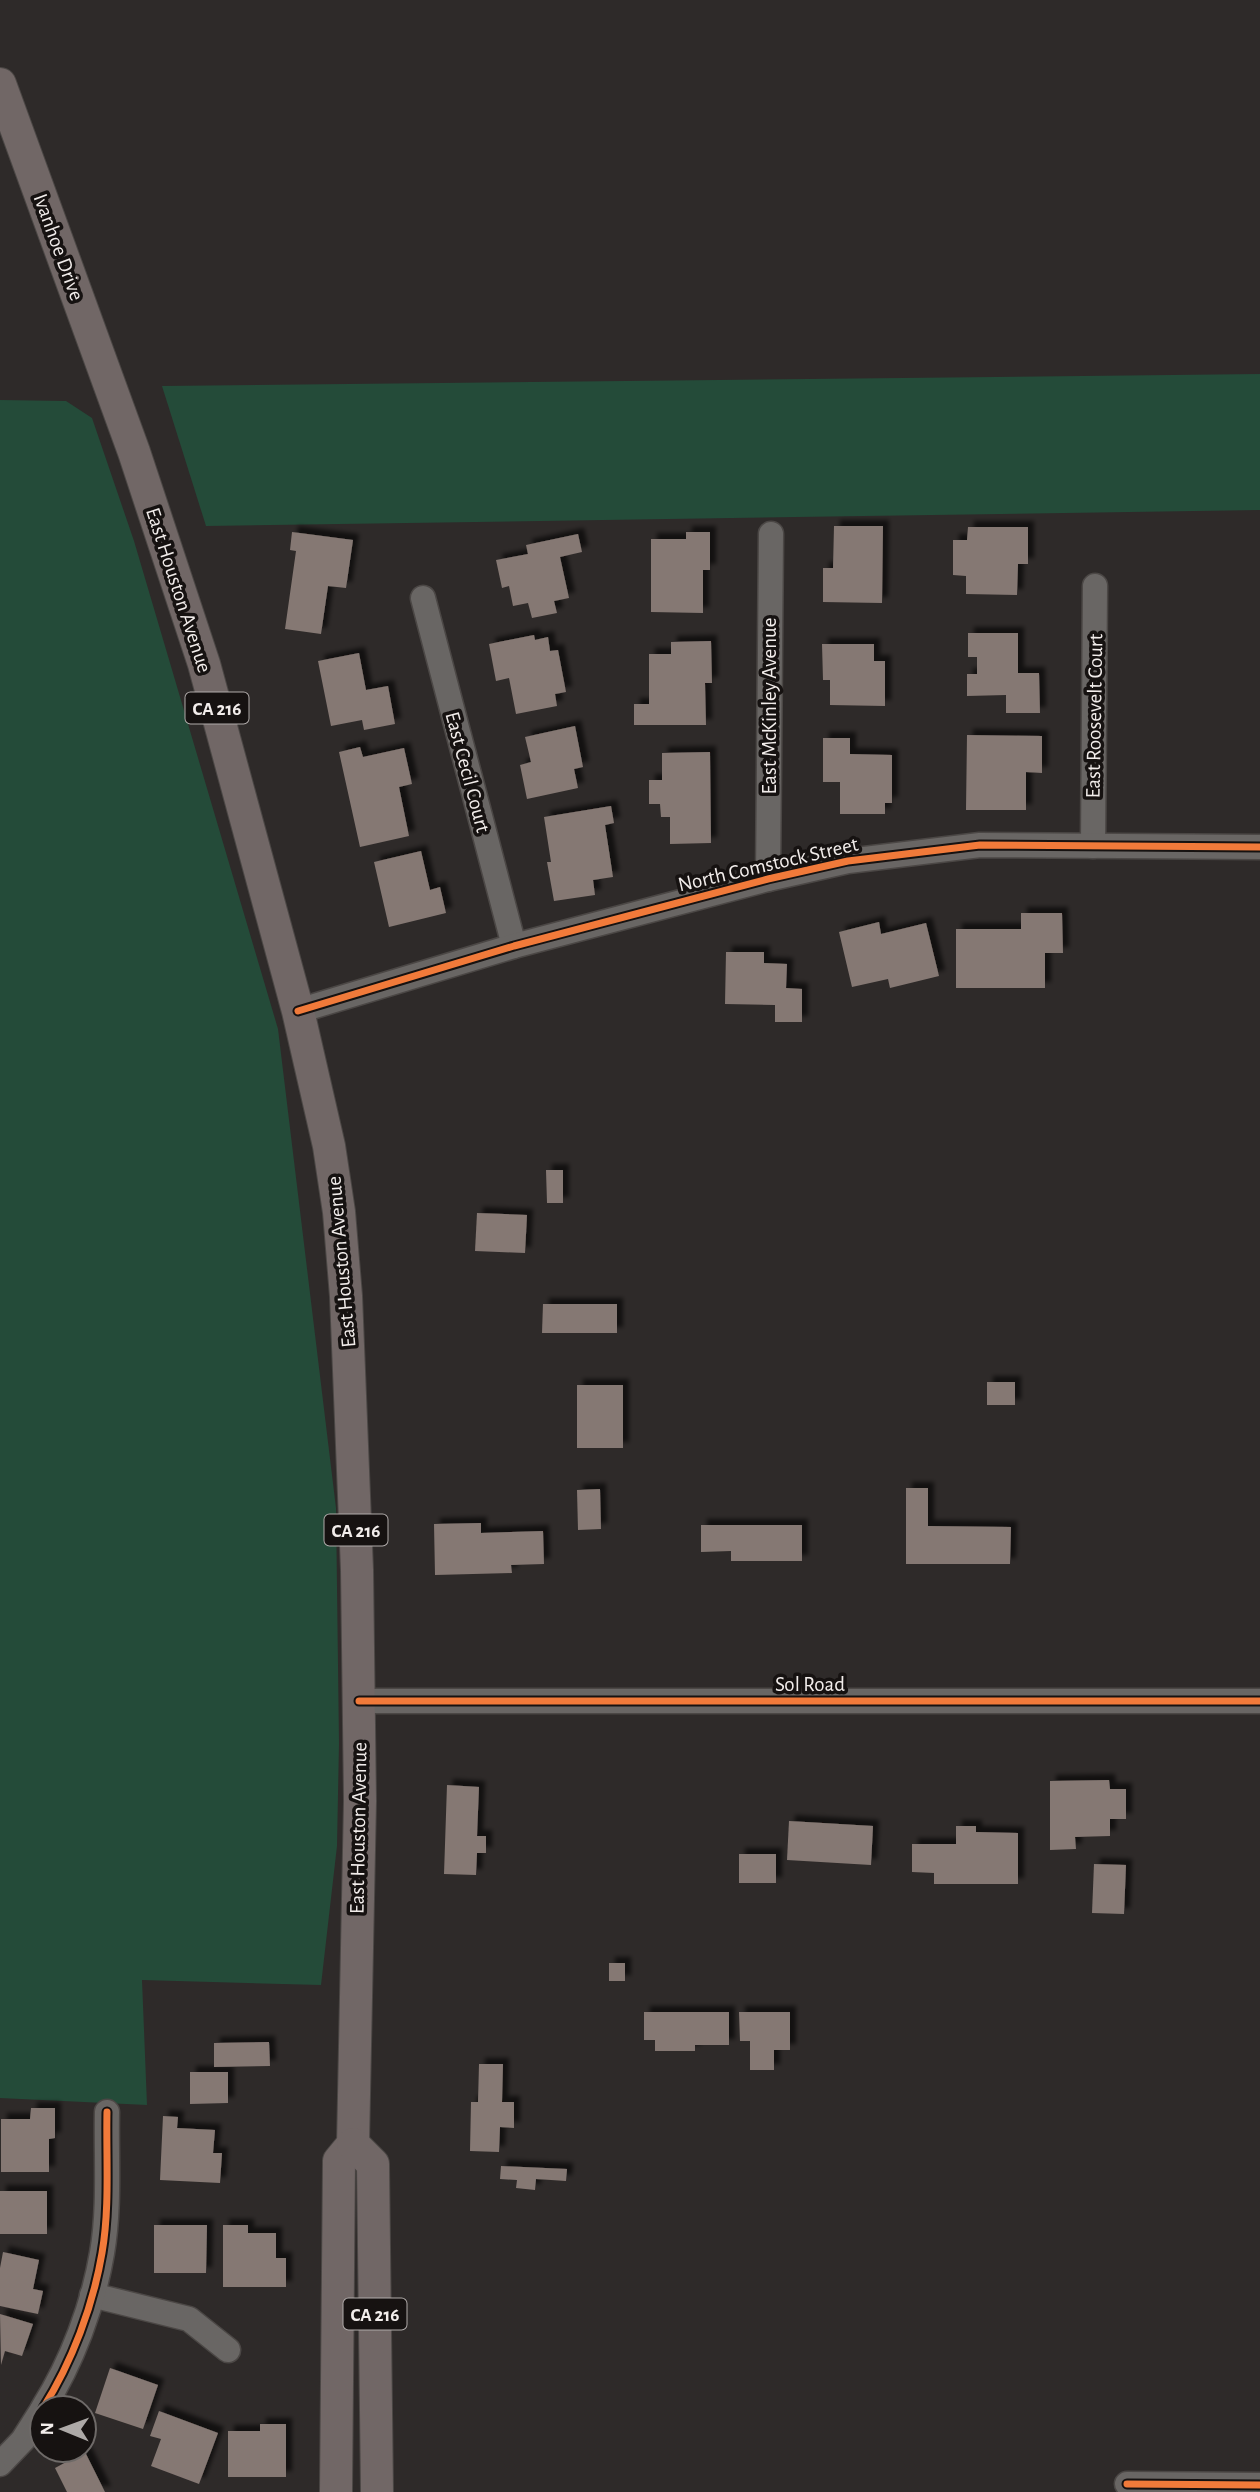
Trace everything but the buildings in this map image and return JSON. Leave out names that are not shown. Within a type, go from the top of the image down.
[{"type":"main road","name":"Ivanhoe Drive","points":[[0,83],[119,410]]},
{"type":"main road","name":"East Houston Avenue","points":[[119,410],[166,543],[207,675],[298,1011],[329,1146],[343,1258],[355,1495],[360,1801],[353,2144],[339,2161],[336,2492]]},
{"type":"main road","name":"CA 216","points":[[353,2144],[373,2164],[377,2492]]},
{"type":"street","name":"East McKinley Avenue","points":[[768,879],[771,534]]},
{"type":"street","name":"East Roosevelt Court","points":[[1093,846],[1096,586]]},
{"type":"street","name":"East Cecil Court","points":[[423,598],[514,946]]},
{"type":"street","name":"North Comstock Street","points":[[298,1011],[514,946],[768,879],[848,861],[980,845],[1260,846]]},
{"type":"street","name":"Sol Road","points":[[359,1701],[1260,1701]]},
{"type":"street","points":[[51,2394],[74,2348],[103,2252],[107,2112]]},
{"type":"street","points":[[92,2295],[189,2319],[228,2350]]},
{"type":"street","points":[[0,2464],[28,2432]]},
{"type":"street","points":[[1126,2484],[1260,2485]]},
{"type":"green space","points":[[1260,374],[1260,510],[206,526],[162,386]]},
{"type":"green space","points":[[0,400],[66,401],[92,418],[134,541],[278,1029],[336,1508],[339,1743],[337,1846],[321,1985],[142,1980],[147,2105],[0,2098]]},
{"type":"cycle path","points":[[298,1011],[514,946],[768,879],[848,861],[980,845],[1260,847]]},
{"type":"cycle path","points":[[359,1701],[1260,1701]]},
{"type":"cycle path","points":[[51,2394],[72,2353],[87,2313],[102,2253],[106,2218],[107,2112]]},
{"type":"cycle path","points":[[1127,2484],[1260,2485]]}]
